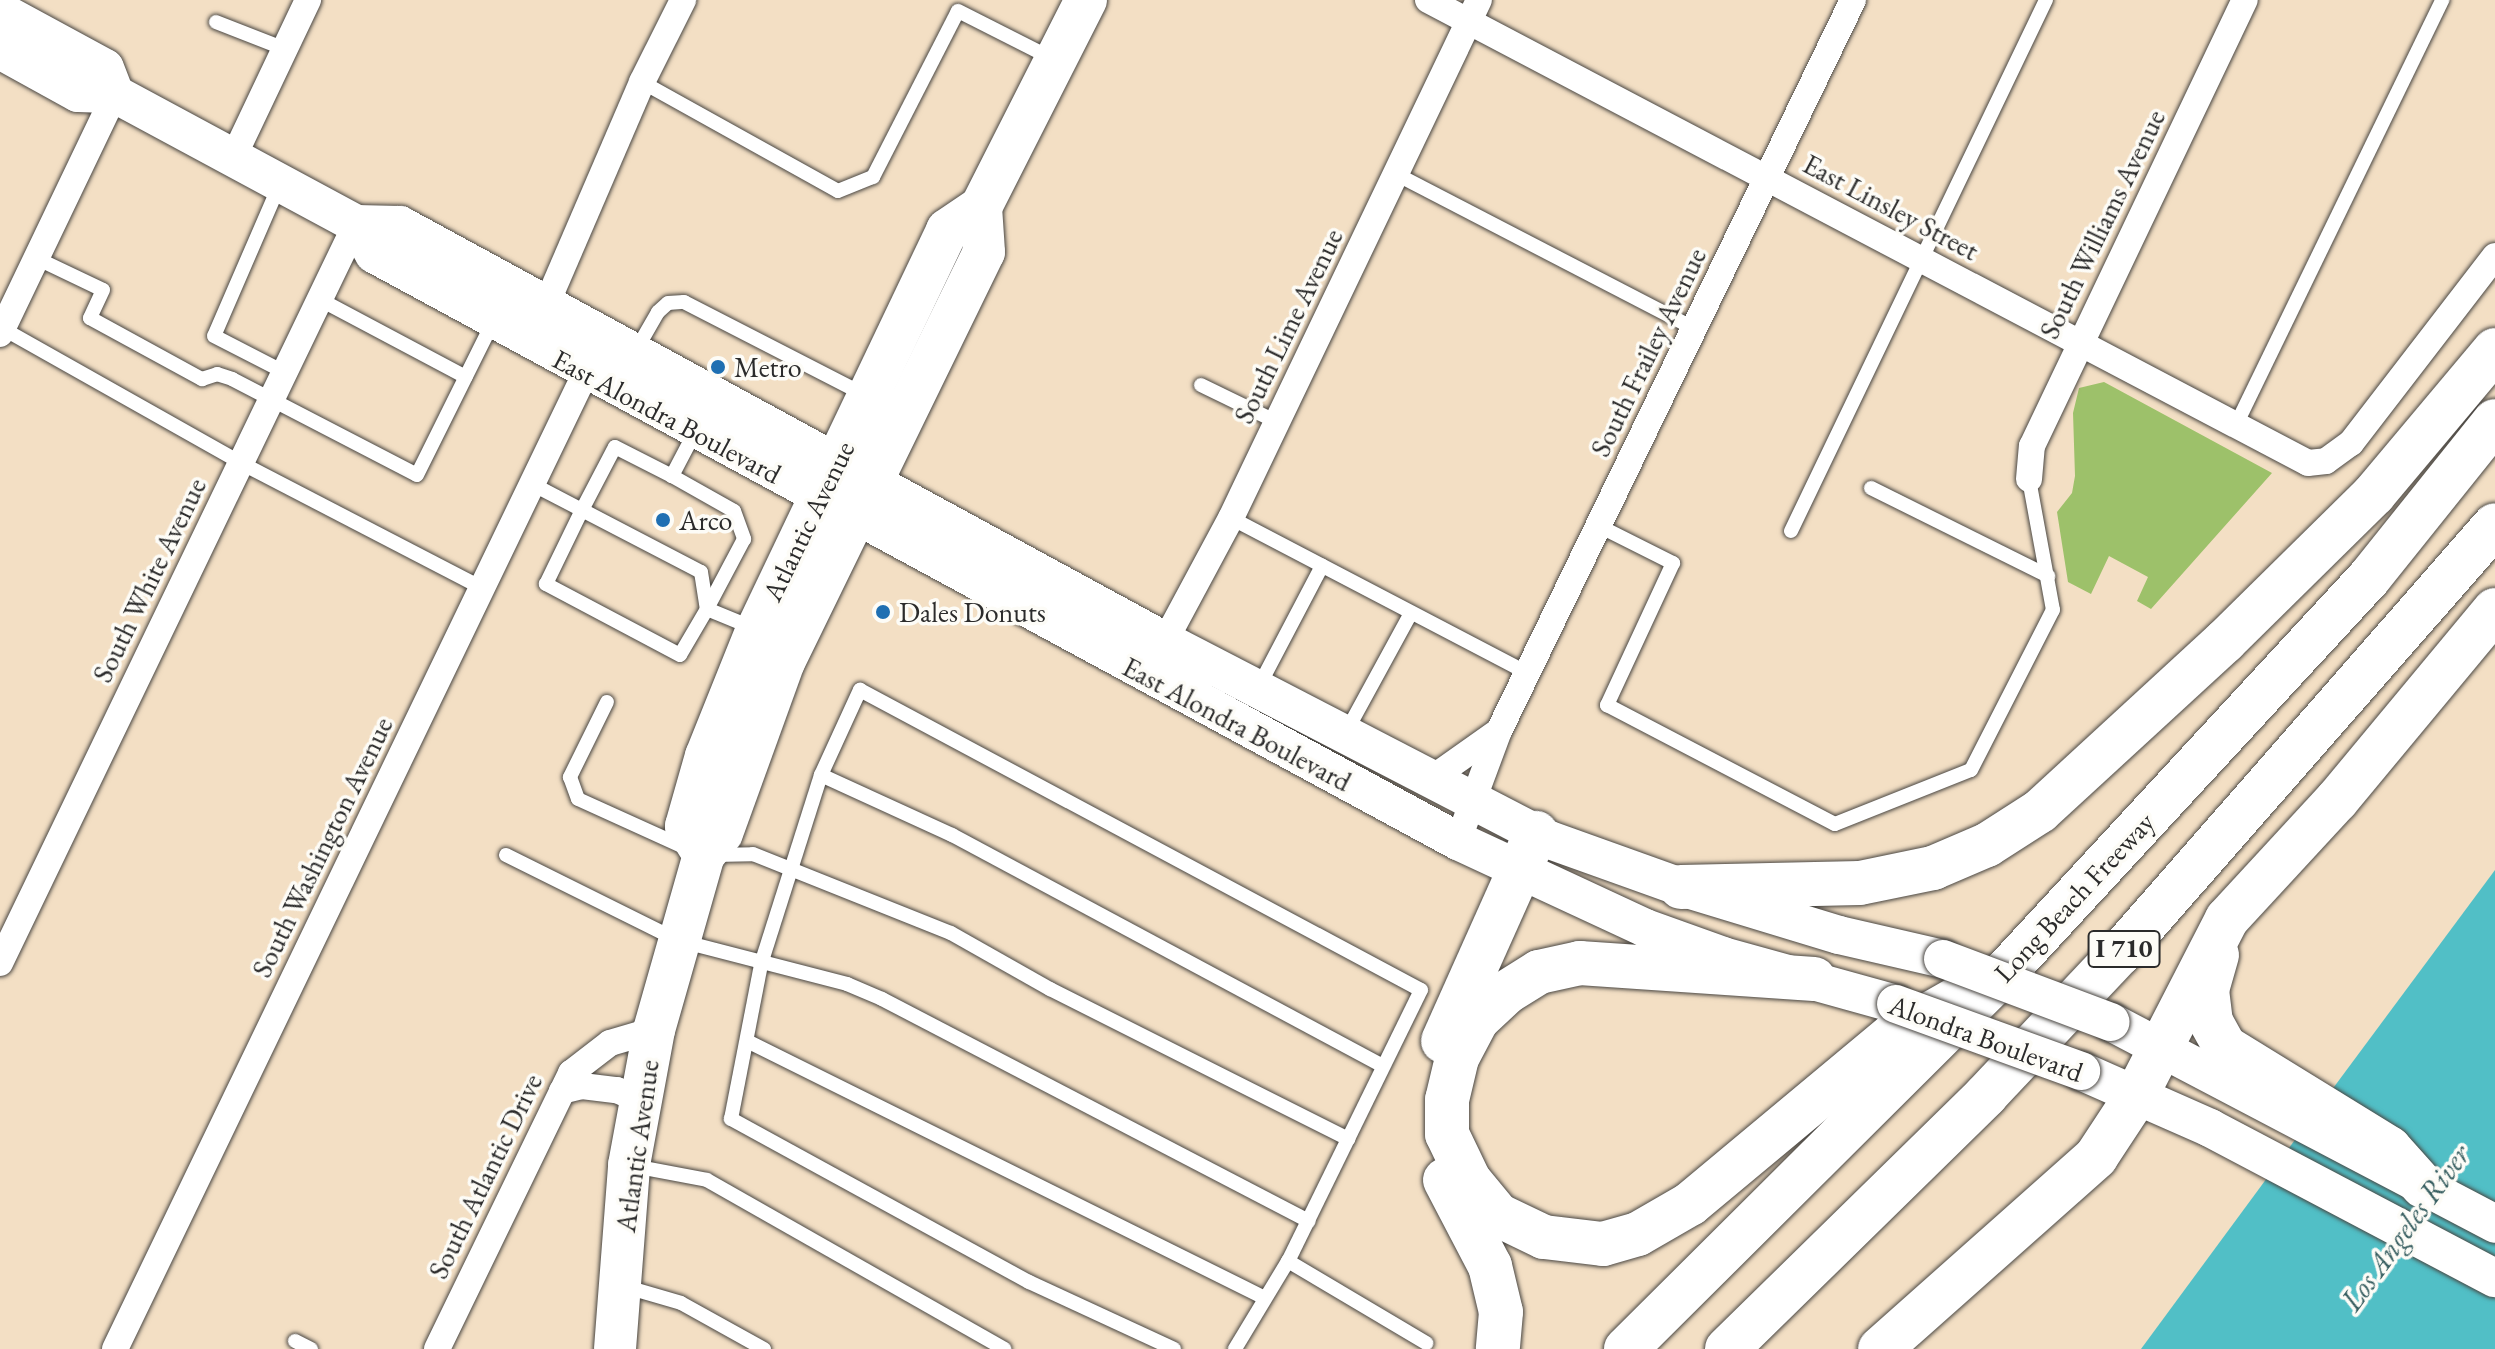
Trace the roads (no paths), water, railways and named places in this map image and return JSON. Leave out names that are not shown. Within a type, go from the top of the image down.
[{"type":"highway","points":[[1681,887],[1860,883],[1933,868],[1987,845],[2040,811],[2374,494],[2495,350]]},
{"type":"highway","name":"Long Beach Freeway","points":[[1626,1349],[2006,971],[2369,578],[2495,421]]},
{"type":"highway","name":"I 710","points":[[1727,1349],[1986,1095],[2119,954],[2495,525]]},
{"type":"highway","points":[[1880,1349],[2096,1157],[2136,1096],[2158,1047],[2227,919],[2337,800],[2495,610]]},
{"type":"highway","points":[[1498,1349],[1501,1312],[1490,1266],[1449,1190],[1431,1144],[1426,1106],[1448,1028],[1528,852]]},
{"type":"highway","points":[[2227,919],[2207,990],[2211,1022],[2247,1079],[2389,1148],[2423,1186]]},
{"type":"highway","points":[[1814,979],[1580,963],[1539,972],[1507,992],[1477,1020],[1457,1058],[1447,1100],[1447,1134],[1469,1180],[1498,1215],[1544,1237],[1603,1244],[1638,1234],[1690,1204],[1893,1035],[2006,971]]},
{"type":"main road","name":"Atlantic Avenue","points":[[704,855],[686,826],[706,756],[757,629],[947,230],[981,207],[1086,0]]},
{"type":"main road","name":"East Alondra Boulevard","points":[[0,11],[105,68],[115,94]]},
{"type":"main road","name":"East Alondra Boulevard","points":[[0,50],[78,93],[115,94],[356,224],[400,225],[547,303],[635,352],[827,480],[1147,676],[1458,841]]},
{"type":"main road","name":"Atlantic Avenue","points":[[615,1349],[629,1165],[654,1030],[677,940],[704,855],[722,833],[784,662],[984,252],[981,207]]},
{"type":"main road","name":"East Alondra Boulevard","points":[[356,224],[374,254],[695,432],[827,480]]},
{"type":"main road","name":"East Alondra Boulevard","points":[[865,501],[1165,641],[1474,801]]},
{"type":"main road","name":"Alondra Boulevard","points":[[1474,801],[1528,852],[1645,928],[1723,956],[1896,1004],[2081,1071],[2210,1128],[2495,1278]]},
{"type":"main road","name":"Alondra Boulevard","points":[[1458,841],[1528,852],[1681,887],[1839,935],[1943,959],[2111,1022],[2158,1047],[2247,1079]]},
{"type":"main road","points":[[2423,1186],[2495,1224]]},
{"type":"street","points":[[233,158],[308,0]]},
{"type":"street","points":[[547,303],[642,82],[683,0]]},
{"type":"street","name":"East Linsley Street","points":[[1428,0],[1474,11],[1768,179],[2308,463],[2326,461],[2351,443],[2495,256]]},
{"type":"street","name":"South Frailey Avenue","points":[[1458,841],[1499,731],[1853,0]]},
{"type":"street","name":"South Williams Avenue","points":[[2029,479],[2032,446],[2245,0]]},
{"type":"street","name":"South Lime Avenue","points":[[1147,676],[1231,518],[1474,11]]},
{"type":"street","points":[[1,330],[115,94]]},
{"type":"street","name":"South White Avenue","points":[[0,963],[356,224]]},
{"type":"street","name":"South Washington Avenue","points":[[115,1349],[586,372]]},
{"type":"street","name":"South Frailey Avenue","points":[[1431,779],[1499,731]]},
{"type":"street","name":"South Atlantic Drive","points":[[437,1349],[571,1073],[610,1043],[654,1030]]},
{"type":"street","points":[[562,1091],[582,1086],[617,1090],[641,1101]]},
{"type":"lane","points":[[1791,531],[2046,0]]},
{"type":"lane","points":[[2235,427],[2442,0]]},
{"type":"lane","points":[[642,82],[838,191],[873,177],[958,11],[1056,61]]},
{"type":"lane","points":[[216,22],[285,49]]},
{"type":"lane","points":[[1396,174],[1695,329]]},
{"type":"lane","points":[[281,183],[214,336],[284,372]]},
{"type":"lane","points":[[36,258],[103,290],[90,318],[202,379],[217,374],[417,475],[493,321]]},
{"type":"lane","points":[[319,299],[466,377]]},
{"type":"lane","points":[[635,352],[658,312],[668,303],[684,302],[868,396]]},
{"type":"lane","points":[[1,330],[241,463],[482,588]]},
{"type":"lane","points":[[1201,385],[1277,422]]},
{"type":"lane","points":[[672,476],[695,432]]},
{"type":"lane","points":[[615,447],[734,511],[744,539],[680,655],[546,584],[582,510],[615,447]]},
{"type":"lane","points":[[1599,526],[1673,563],[1607,705],[1835,824],[1971,770],[2053,610],[2029,479]]},
{"type":"lane","points":[[532,484],[701,572],[707,609]]},
{"type":"lane","points":[[1871,488],[2048,576]]},
{"type":"lane","points":[[1231,518],[1528,673]]},
{"type":"lane","points":[[1257,690],[1322,566]]},
{"type":"lane","points":[[707,609],[757,629]]},
{"type":"lane","points":[[1345,734],[1411,613]]},
{"type":"lane","points":[[1174,1349],[1029,1282],[731,1119],[761,964],[821,775],[860,690],[1421,990],[1381,1065],[1309,1221],[1235,1349]]},
{"type":"lane","points":[[607,702],[570,777],[578,799],[704,855],[753,854],[951,933],[1050,989],[1348,1139]]},
{"type":"lane","points":[[821,775],[952,835],[1381,1065]]},
{"type":"lane","points":[[506,855],[677,940],[847,984],[882,999],[1309,1221]]},
{"type":"lane","points":[[747,1041],[1265,1298]]},
{"type":"lane","points":[[629,1165],[707,1180],[1004,1349]]},
{"type":"lane","points":[[1288,1261],[1426,1343]]},
{"type":"lane","points":[[620,1286],[681,1303],[764,1349]]},
{"type":"lane","points":[[295,1341],[311,1349]]},
{"type":"water","name":"Los Angeles River","points":[[2495,870],[2495,1349],[2141,1349],[2331,1091]]},
{"type":"place","name":"Metro","points":[[718,367]]},
{"type":"place","name":"Arco","points":[[663,520]]},
{"type":"place","name":"Dales Donuts","points":[[883,612]]}]
